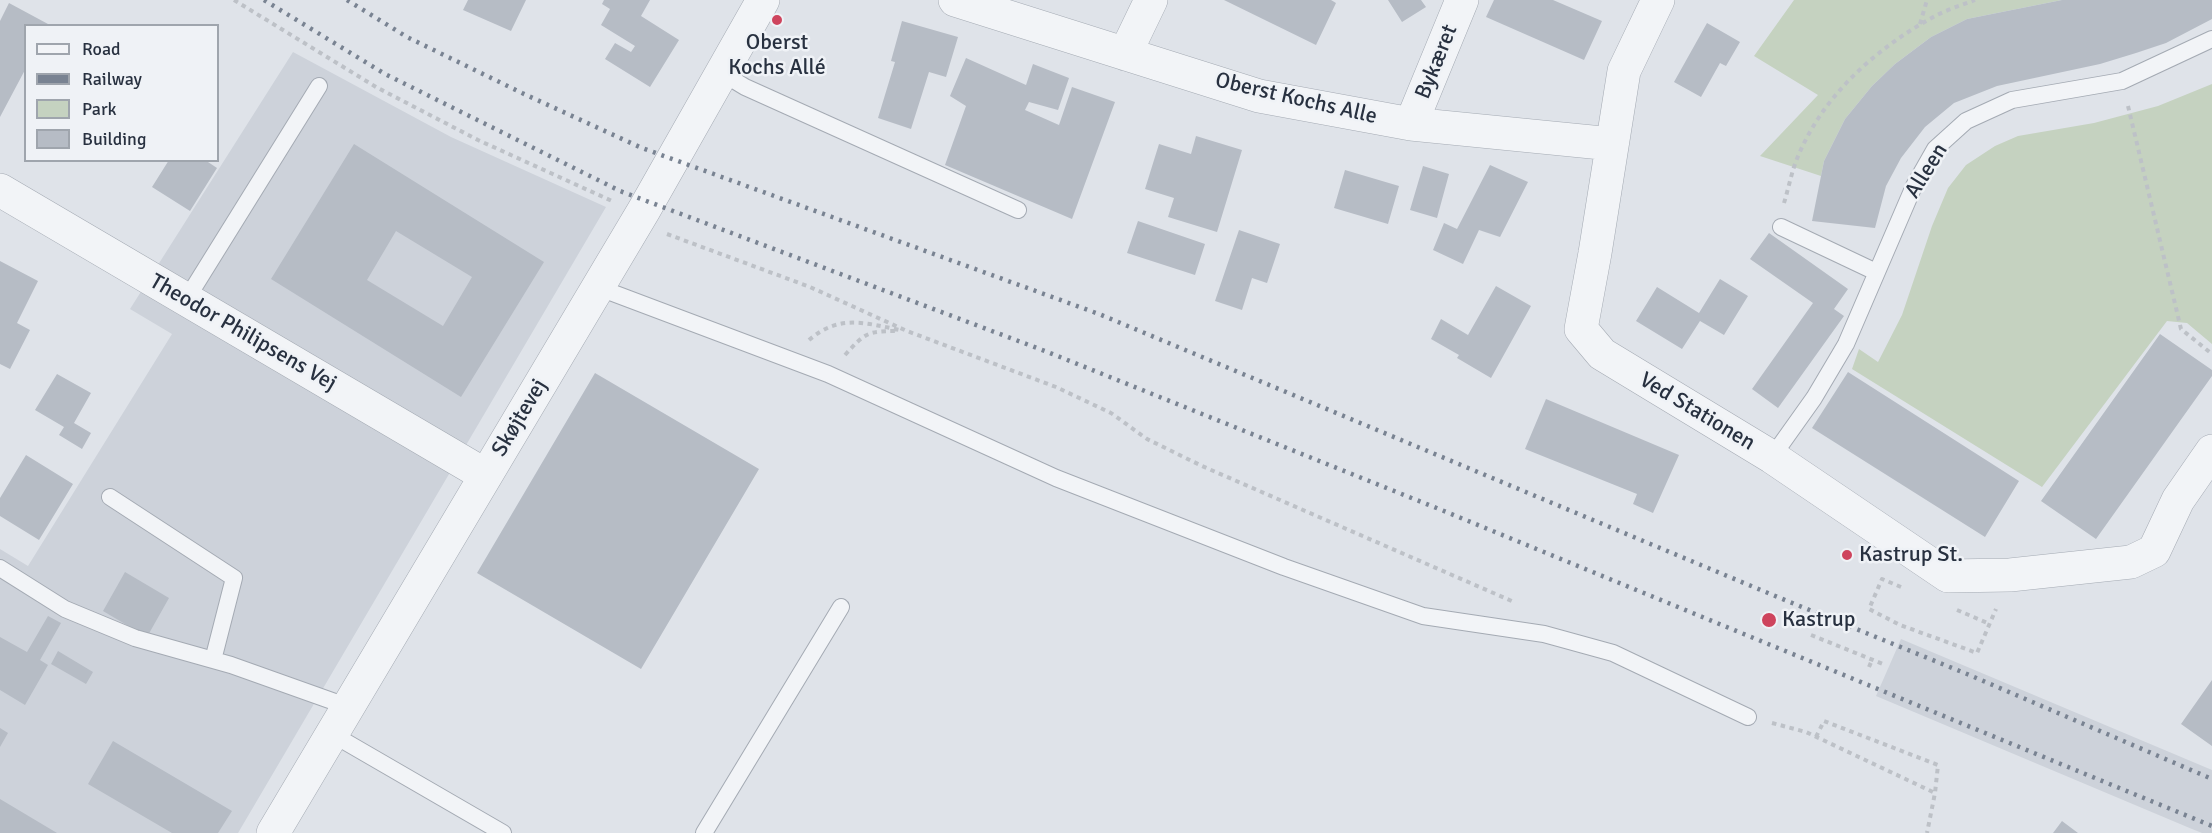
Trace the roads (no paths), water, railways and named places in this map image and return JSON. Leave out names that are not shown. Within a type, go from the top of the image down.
[{"type":"street","name":"Skøjtevej","points":[[273,833],[636,222],[763,0]]},
{"type":"street","name":"Oberst Kochs Alle","points":[[955,0],[1259,96],[1411,124],[1612,144]]},
{"type":"street","points":[[1125,54],[1151,0]]},
{"type":"street","name":"Bykæret","points":[[1411,124],[1462,0]]},
{"type":"street","name":"Ved Stationen","points":[[1658,0],[1624,71],[1581,329],[1602,354],[1772,458],[1948,576],[2010,575],[2131,562],[2154,551],[2178,500],[2212,451]]},
{"type":"street","name":"Theodor Philipsens Vej","points":[[0,190],[485,475]]},
{"type":"lane","name":"Alleen","points":[[1772,458],[1814,398],[1846,344],[1914,186],[1935,148],[1966,121],[2012,100],[2122,81],[2212,39]]},
{"type":"lane","points":[[722,73],[745,87],[1018,210]]},
{"type":"lane","points":[[186,300],[319,86]]},
{"type":"lane","points":[[1781,227],[1876,272]]},
{"type":"lane","points":[[597,287],[828,374],[1056,478],[1284,567],[1423,616],[1544,634],[1613,653],[1748,717]]},
{"type":"lane","points":[[110,497],[234,578],[213,660]]},
{"type":"lane","points":[[0,568],[65,609],[135,638],[213,660],[341,720],[502,833]]},
{"type":"lane","points":[[704,833],[841,607]]},
{"type":"railway","points":[[264,0],[385,74],[620,191],[1045,351],[1439,509],[2212,826]]},
{"type":"railway","points":[[347,0],[407,37],[642,148],[1099,314],[1967,674],[2212,779]]},
{"type":"place","name":"Oberst Kochs Allé","points":[[777,20]]},
{"type":"place","name":"Kastrup St.","points":[[1847,555]]},
{"type":"place","name":"Kastrup","points":[[1769,620]]}]
